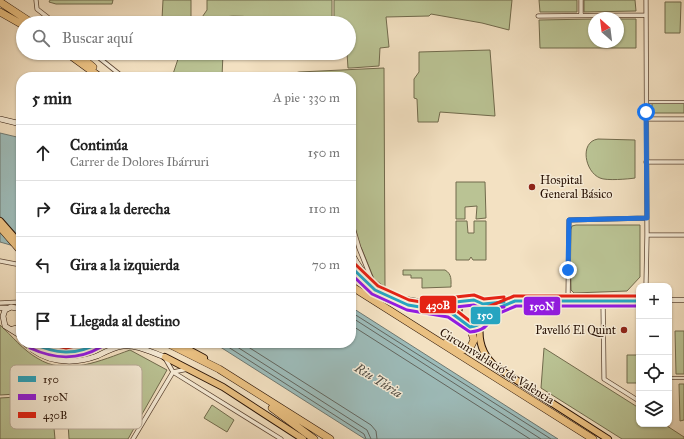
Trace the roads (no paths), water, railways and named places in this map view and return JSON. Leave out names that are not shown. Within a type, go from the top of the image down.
[{"type":"highway","points":[[0,2],[21,16]]},
{"type":"highway","points":[[0,12],[16,21]]},
{"type":"highway","points":[[77,60],[93,72]]},
{"type":"highway","points":[[84,60],[97,72]]},
{"type":"highway","points":[[0,222],[16,240]]},
{"type":"highway","points":[[0,228],[16,246]]},
{"type":"highway","name":"Circumval·lació de València","points":[[356,289],[592,439]]},
{"type":"highway","points":[[472,300],[483,304],[486,312],[485,318],[480,325],[470,327],[464,324],[460,318],[459,310],[464,303],[472,300]]},
{"type":"highway","name":"Circumval·lació de València","points":[[480,325],[479,331],[482,350],[492,364],[608,439]]},
{"type":"highway","points":[[423,331],[431,332],[462,350],[473,345],[474,340],[470,327]]},
{"type":"highway","points":[[177,348],[211,366],[300,419]]},
{"type":"highway","points":[[185,348],[248,384],[330,439]]},
{"type":"highway","points":[[165,357],[223,387],[303,439]]},
{"type":"highway","points":[[211,366],[314,439]]},
{"type":"main road","points":[[0,119],[16,123]]},
{"type":"main road","points":[[356,260],[364,274],[374,285],[384,292],[412,301],[435,304],[464,303]]},
{"type":"main road","points":[[356,272],[375,290],[395,300],[425,308],[450,312],[460,318]]},
{"type":"main road","points":[[16,306],[8,308],[1,319],[5,326],[16,332]]},
{"type":"main road","points":[[32,348],[43,356],[60,360],[87,359],[117,348]]},
{"type":"main road","points":[[44,348],[51,352],[68,353],[85,351],[90,348]]},
{"type":"main road","points":[[132,348],[154,353]]},
{"type":"main road","points":[[142,348],[165,357]]},
{"type":"street","points":[[36,0],[37,9],[46,16]]},
{"type":"street","points":[[581,0],[581,15]]},
{"type":"street","points":[[646,0],[646,283]]},
{"type":"street","points":[[538,16],[646,15]]},
{"type":"street","points":[[102,60],[117,72]]},
{"type":"street","points":[[650,102],[684,102]]},
{"type":"street","points":[[646,119],[684,119]]},
{"type":"street","points":[[646,162],[684,162]]},
{"type":"street","points":[[568,300],[569,220],[647,218]]},
{"type":"street","points":[[647,235],[684,235]]},
{"type":"street","points":[[356,240],[374,285]]},
{"type":"street","points":[[0,261],[16,264]]},
{"type":"street","points":[[672,300],[684,300]]},
{"type":"street","points":[[486,312],[515,301]]},
{"type":"street","points":[[483,304],[515,301],[636,301]]},
{"type":"street","points":[[603,301],[604,379],[636,399]]},
{"type":"street","points":[[0,303],[16,305]]},
{"type":"street","points":[[0,308],[8,308]]},
{"type":"street","points":[[165,357],[173,372],[281,439]]},
{"type":"street","points":[[142,424],[173,372],[189,369]]},
{"type":"street","points":[[672,378],[684,378]]},
{"type":"street","points":[[133,439],[139,429]]},
{"type":"water","points":[[0,133],[16,137],[16,247],[0,242]]},
{"type":"water","name":"Riu Túria","points":[[356,310],[558,439],[365,439],[222,348],[356,348]]},
{"type":"place","name":"Hospital General Básico","points":[[532,187]]},
{"type":"place","name":"Pavelló El Quint","points":[[624,330]]}]
